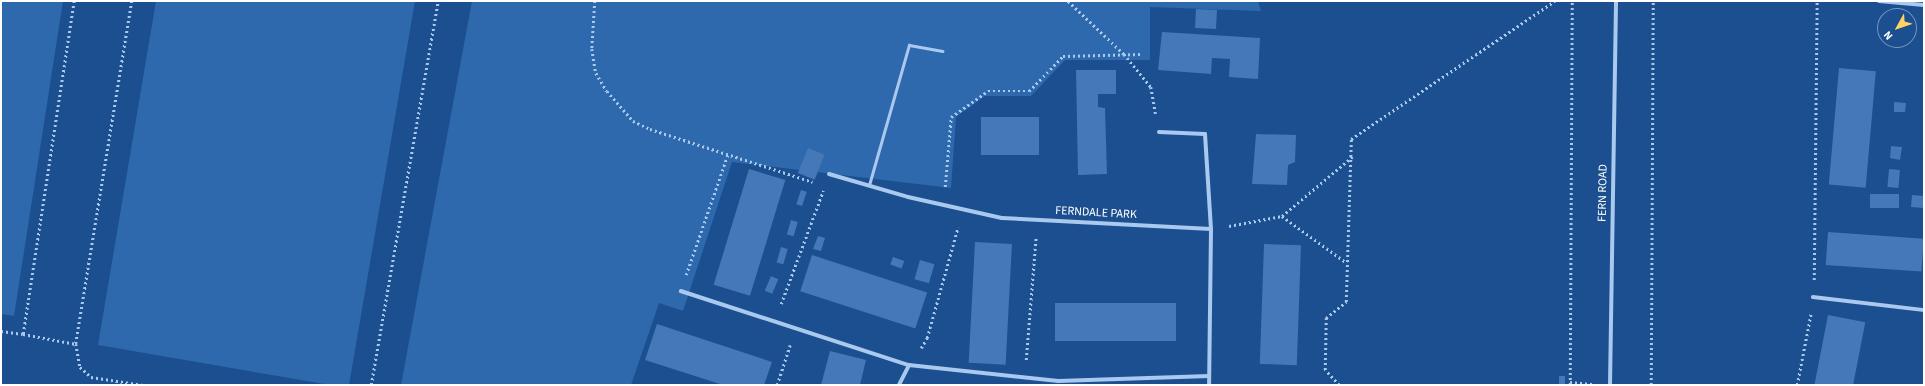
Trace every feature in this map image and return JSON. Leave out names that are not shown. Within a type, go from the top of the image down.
[{"type":"street","name":"FERN ROAD","points":[[1610,385],[1616,1]]},
{"type":"street","points":[[1879,1],[1924,5]]},
{"type":"street","points":[[1159,132],[1205,134],[1211,229],[1209,385]]},
{"type":"street","name":"FERNDALE PARK","points":[[829,174],[1002,218],[1211,229]]},
{"type":"street","points":[[681,291],[909,365],[1058,381],[1209,376]]},
{"type":"street","points":[[1813,297],[1924,310]]},
{"type":"street","points":[[898,385],[909,365]]},
{"type":"lane","points":[[869,185],[908,45],[942,50]]},
{"type":"path","points":[[23,334],[74,1]]},
{"type":"path","points":[[132,1],[76,344],[80,367],[91,377],[143,385]]},
{"type":"path","points":[[371,385],[438,1]]},
{"type":"path","points":[[595,1],[592,49],[596,73],[621,109],[633,121],[650,129],[826,185]]},
{"type":"path","points":[[1068,1],[1124,54],[1151,87],[1159,132]]},
{"type":"path","points":[[1339,385],[1325,370],[1326,318],[1346,302],[1352,156],[1351,139],[1555,1]]},
{"type":"path","points":[[1572,1],[1570,384],[1597,384]]},
{"type":"path","points":[[1651,385],[1654,1]]},
{"type":"path","points":[[1797,385],[1813,297],[1817,1]]},
{"type":"path","points":[[944,204],[951,117],[988,91],[1029,91],[1063,56],[1142,54]]},
{"type":"path","points":[[681,291],[728,154]]},
{"type":"path","points":[[1211,229],[1282,216],[1352,156]]},
{"type":"path","points":[[774,321],[829,174]]},
{"type":"path","points":[[909,365],[927,338],[963,208]]},
{"type":"path","points":[[1282,216],[1348,263]]},
{"type":"path","points":[[1025,378],[1037,220]]},
{"type":"path","points":[[777,385],[796,328]]},
{"type":"path","points":[[1,331],[76,344]]},
{"type":"shaded area","points":[[1,1],[63,1],[14,316],[1,314]]},
{"type":"shaded area","points":[[156,1],[415,1],[349,385],[330,385],[98,345]]},
{"type":"shaded area","points":[[472,1],[1258,1],[1261,11],[1150,7],[1150,60],[1065,60],[1031,96],[985,96],[956,117],[951,188],[732,162],[683,311],[659,303],[631,385],[401,385]]},
{"type":"building","points":[[1196,9],[1217,10],[1216,29],[1195,28]]},
{"type":"building","points":[[1162,32],[1260,38],[1258,79],[1229,77],[1230,59],[1212,58],[1211,74],[1158,70]]},
{"type":"building","points":[[1839,68],[1876,71],[1866,188],[1829,185]]},
{"type":"building","points":[[1076,70],[1116,70],[1116,94],[1098,94],[1098,107],[1105,108],[1107,174],[1078,175]]},
{"type":"building","points":[[1894,102],[1906,103],[1905,112],[1894,112]]},
{"type":"building","points":[[981,117],[1039,117],[1039,155],[981,155]]},
{"type":"building","points":[[1256,134],[1296,135],[1295,162],[1288,165],[1287,185],[1252,184]]},
{"type":"building","points":[[1891,146],[1902,147],[1900,160],[1890,158]]},
{"type":"building","points":[[808,148],[825,155],[815,180],[798,173]]},
{"type":"building","points":[[749,169],[785,180],[750,296],[714,285]]},
{"type":"building","points":[[1889,169],[1900,170],[1898,188],[1887,187]]},
{"type":"building","points":[[801,190],[807,192],[802,206],[796,204]]},
{"type":"building","points":[[1870,194],[1899,194],[1899,208],[1870,208]]},
{"type":"building","points":[[1912,195],[1924,196],[1923,208],[1911,207]]},
{"type":"building","points":[[791,220],[798,222],[794,236],[787,234]]},
{"type":"building","points":[[1828,232],[1924,239],[1921,272],[1826,265]]},
{"type":"building","points":[[818,236],[825,238],[821,251],[813,249]]},
{"type":"building","points":[[975,242],[1012,244],[1006,365],[969,363]]},
{"type":"building","points":[[1264,244],[1301,245],[1297,365],[1260,364]]},
{"type":"building","points":[[781,247],[788,249],[783,264],[777,262]]},
{"type":"building","points":[[812,255],[927,292],[915,329],[800,291]]},
{"type":"building","points":[[893,257],[904,261],[902,269],[890,265]]},
{"type":"building","points":[[920,260],[934,264],[929,283],[914,279]]},
{"type":"building","points":[[771,276],[778,279],[772,294],[765,291]]},
{"type":"building","points":[[1055,303],[1176,303],[1176,341],[1055,341]]},
{"type":"building","points":[[1828,315],[1865,322],[1853,385],[1814,385]]},
{"type":"building","points":[[657,324],[772,362],[764,385],[723,385],[645,360]]},
{"type":"building","points":[[830,351],[866,360],[860,385],[821,385]]},
{"type":"building","points":[[1559,376],[1565,376],[1565,385],[1559,385]]}]
